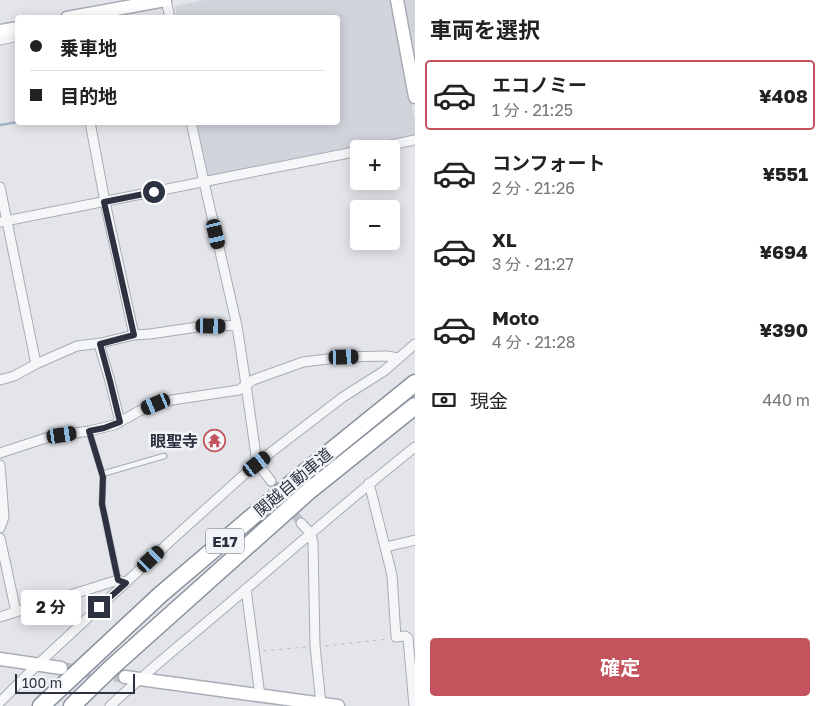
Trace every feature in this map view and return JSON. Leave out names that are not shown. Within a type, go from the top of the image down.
[{"type":"highway","name":"関越自動車道","points":[[41,706],[160,595],[307,470],[415,383]]},
{"type":"highway","name":"関越自動車道","points":[[72,706],[111,668],[309,491],[415,406]]},
{"type":"main road","points":[[80,15],[166,0]]},
{"type":"main road","points":[[397,0],[415,97]]},
{"type":"main road","points":[[0,31],[15,28]]},
{"type":"main road","points":[[0,659],[61,668]]},
{"type":"main road","points":[[125,677],[338,706]]},
{"type":"street","points":[[166,0],[169,15]]},
{"type":"street","points":[[0,40],[15,37]]},
{"type":"street","points":[[91,125],[104,202],[134,335]]},
{"type":"street","points":[[192,125],[236,326],[257,464],[271,480]]},
{"type":"street","points":[[400,143],[415,140]]},
{"type":"street","points":[[3,221],[350,153]]},
{"type":"street","points":[[0,187],[3,221],[36,364]]},
{"type":"street","points":[[0,380],[14,376],[77,346],[100,344],[134,335],[211,326],[236,326]]},
{"type":"street","points":[[100,344],[120,422]]},
{"type":"street","points":[[0,702],[122,582],[257,464],[343,397],[384,371],[415,344]]},
{"type":"street","points":[[0,454],[49,437],[104,428],[156,404],[239,390],[253,380],[302,362],[344,357],[386,356],[399,358]]},
{"type":"street","points":[[110,706],[139,679],[369,483],[415,447]]},
{"type":"street","points":[[0,465],[4,517],[0,528]]},
{"type":"street","points":[[369,483],[392,574],[401,636]]},
{"type":"street","points":[[301,522],[311,534],[313,543],[315,646],[321,704]]},
{"type":"street","points":[[0,538],[16,612]]},
{"type":"street","points":[[386,547],[415,540]]},
{"type":"street","points":[[0,617],[122,582]]},
{"type":"street","points":[[246,589],[260,696]]},
{"type":"street","points":[[401,636],[415,635]]},
{"type":"street","points":[[401,636],[408,638],[414,706]]},
{"type":"lane","points":[[89,431],[102,474],[102,504],[122,582]]},
{"type":"lane","points":[[102,474],[164,456]]},
{"type":"path","points":[[254,652],[385,640],[401,636]]},
{"type":"shaded area","points":[[204,0],[392,0],[415,120],[415,136],[395,140],[350,140],[350,149],[210,177],[207,175],[197,125],[340,125],[340,15],[177,15],[175,6]]},
{"type":"shaded area","points":[[402,0],[415,0],[415,70]]},
{"type":"waterway","points":[[0,125],[15,122]]},
{"type":"tunnel","points":[[271,481],[301,523]]},
{"type":"tunnel","points":[[61,668],[125,677]]},
{"type":"place","name":"眼聖寺","points":[[214,441]]},
{"type":"route","points":[[99,607],[126,583],[118,580],[102,504],[103,477],[89,431],[120,422],[100,344],[134,335],[104,202],[154,192]]}]
